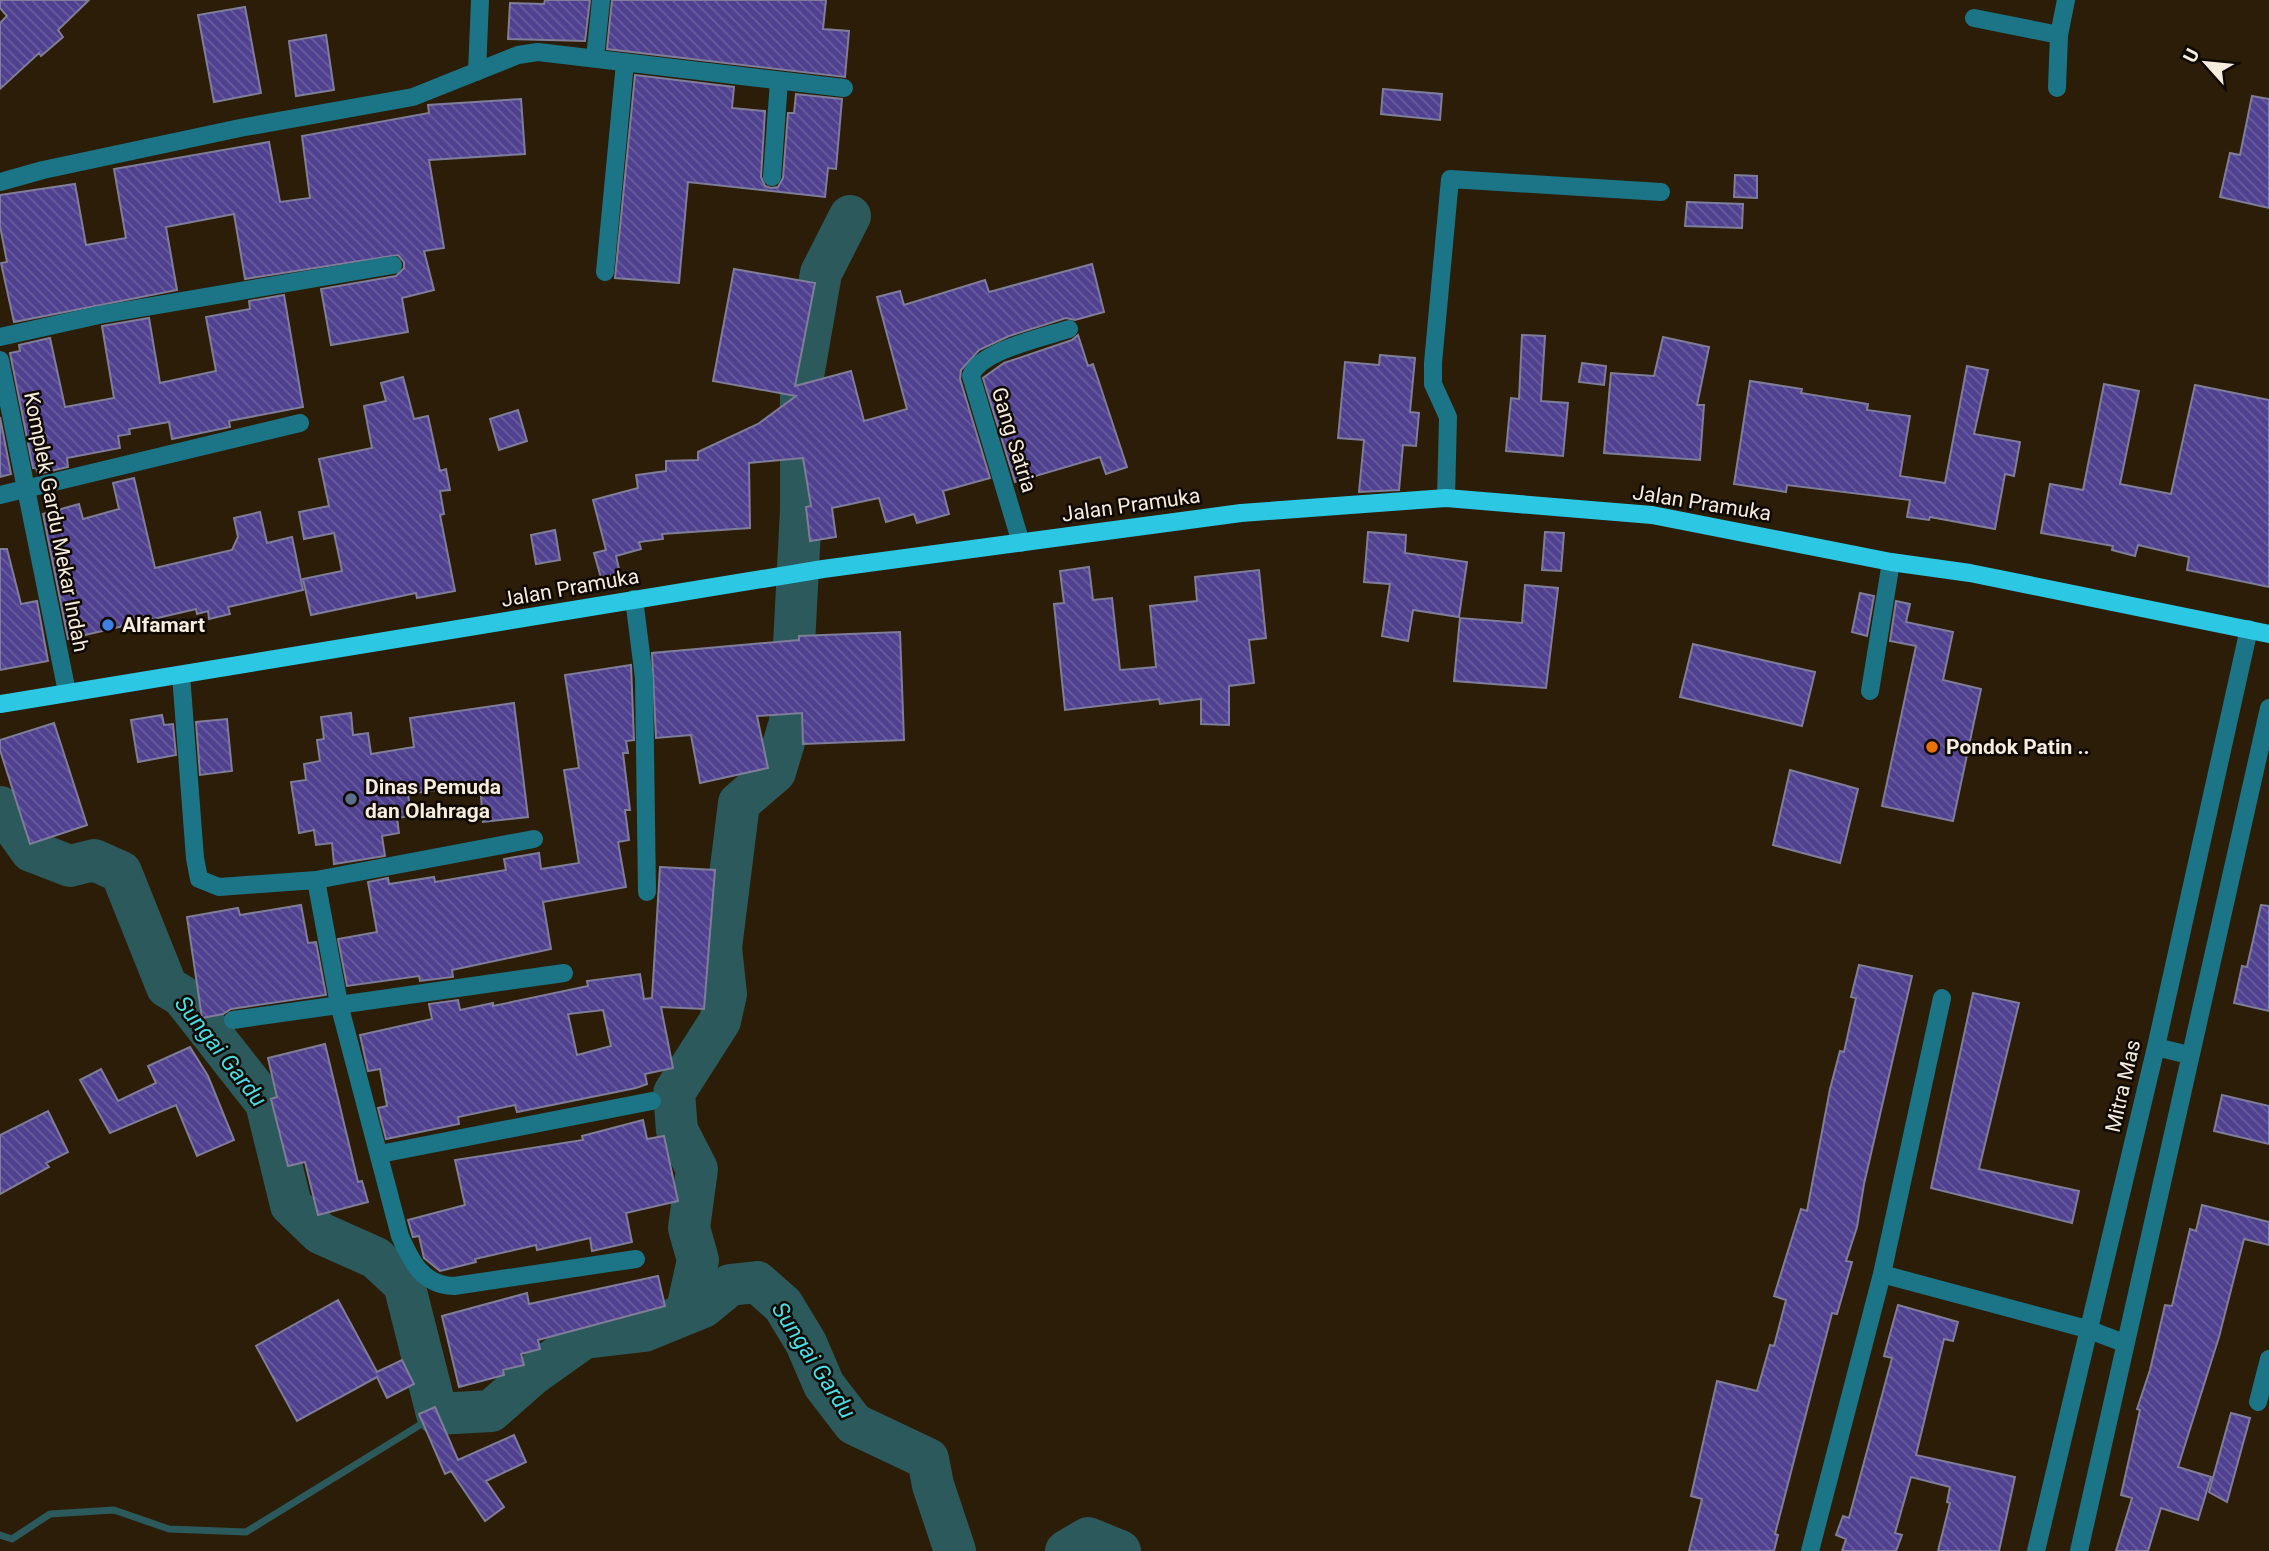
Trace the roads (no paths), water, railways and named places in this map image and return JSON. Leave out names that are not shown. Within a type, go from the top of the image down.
[{"type":"main road","name":"Jalan Pramuka","points":[[0,704],[823,569],[1241,513],[1446,498],[1652,515],[1891,562],[1970,573],[2269,634]]},
{"type":"street","points":[[477,72],[480,0]]},
{"type":"street","points":[[596,58],[601,0]]},
{"type":"street","points":[[2057,88],[2059,35],[2066,0]]},
{"type":"street","points":[[1974,18],[2059,35]]},
{"type":"street","points":[[0,182],[43,170],[240,128],[413,97],[518,55],[538,52],[844,88]]},
{"type":"street","points":[[605,272],[625,63]]},
{"type":"street","points":[[772,177],[779,80]]},
{"type":"street","points":[[1446,498],[1448,417],[1433,383],[1433,363],[1450,179],[1661,192]]},
{"type":"street","points":[[0,337],[100,315],[393,265]]},
{"type":"street","name":"Gang Satria","points":[[1021,543],[971,376],[974,368],[986,358],[1069,329]]},
{"type":"street","name":"Komplek Gardu Mekar Indah","points":[[0,360],[67,692]]},
{"type":"street","points":[[0,495],[300,423]]},
{"type":"street","points":[[1870,691],[1891,562]]},
{"type":"street","points":[[634,599],[644,678],[647,892]]},
{"type":"street","name":"Mitra Mas","points":[[2036,1551],[2156,1047],[2249,629]]},
{"type":"street","points":[[181,675],[195,858],[199,879],[219,887],[316,880],[534,839]]},
{"type":"street","points":[[2079,1551],[2269,708]]},
{"type":"street","points":[[316,880],[339,1004],[400,1236],[413,1265],[436,1283],[454,1286],[636,1259]]},
{"type":"street","points":[[233,1020],[564,973]]},
{"type":"street","points":[[1810,1551],[1882,1274],[1942,998]]},
{"type":"street","points":[[2156,1047],[2189,1055]]},
{"type":"street","points":[[380,1154],[652,1101]]},
{"type":"street","points":[[1882,1274],[2087,1329],[2124,1343]]},
{"type":"street","points":[[2258,1402],[2269,1359]]},
{"type":"waterway","points":[[686,1314],[698,1260],[689,1228],[697,1169],[677,1130],[674,1093],[720,1021],[726,994],[721,948],[739,803],[775,772],[790,722],[801,510],[801,388],[821,273],[850,216]]},
{"type":"waterway","name":"Sungai Gardu","points":[[0,807],[31,851],[70,866],[94,860],[121,872],[167,987],[182,996],[266,1103],[291,1205],[320,1233],[376,1258],[404,1284],[437,1414],[491,1411],[532,1375],[584,1338],[644,1331],[703,1307],[730,1285],[757,1282],[783,1305],[806,1343],[824,1385],[854,1424],[928,1459],[933,1485],[955,1551]]},
{"type":"waterway","points":[[0,1535],[12,1539],[50,1514],[114,1510],[169,1529],[246,1532],[428,1420]]},
{"type":"waterway","name":"Sungai Gardu","points":[[1066,1551],[1088,1538],[1120,1551]]},
{"type":"place","name":"Alfamart","points":[[108,625]]},
{"type":"place","name":"Pondok Patin ..","points":[[1932,747]]},
{"type":"place","name":"Dinas Pemuda dan Olahraga","points":[[351,799]]}]
